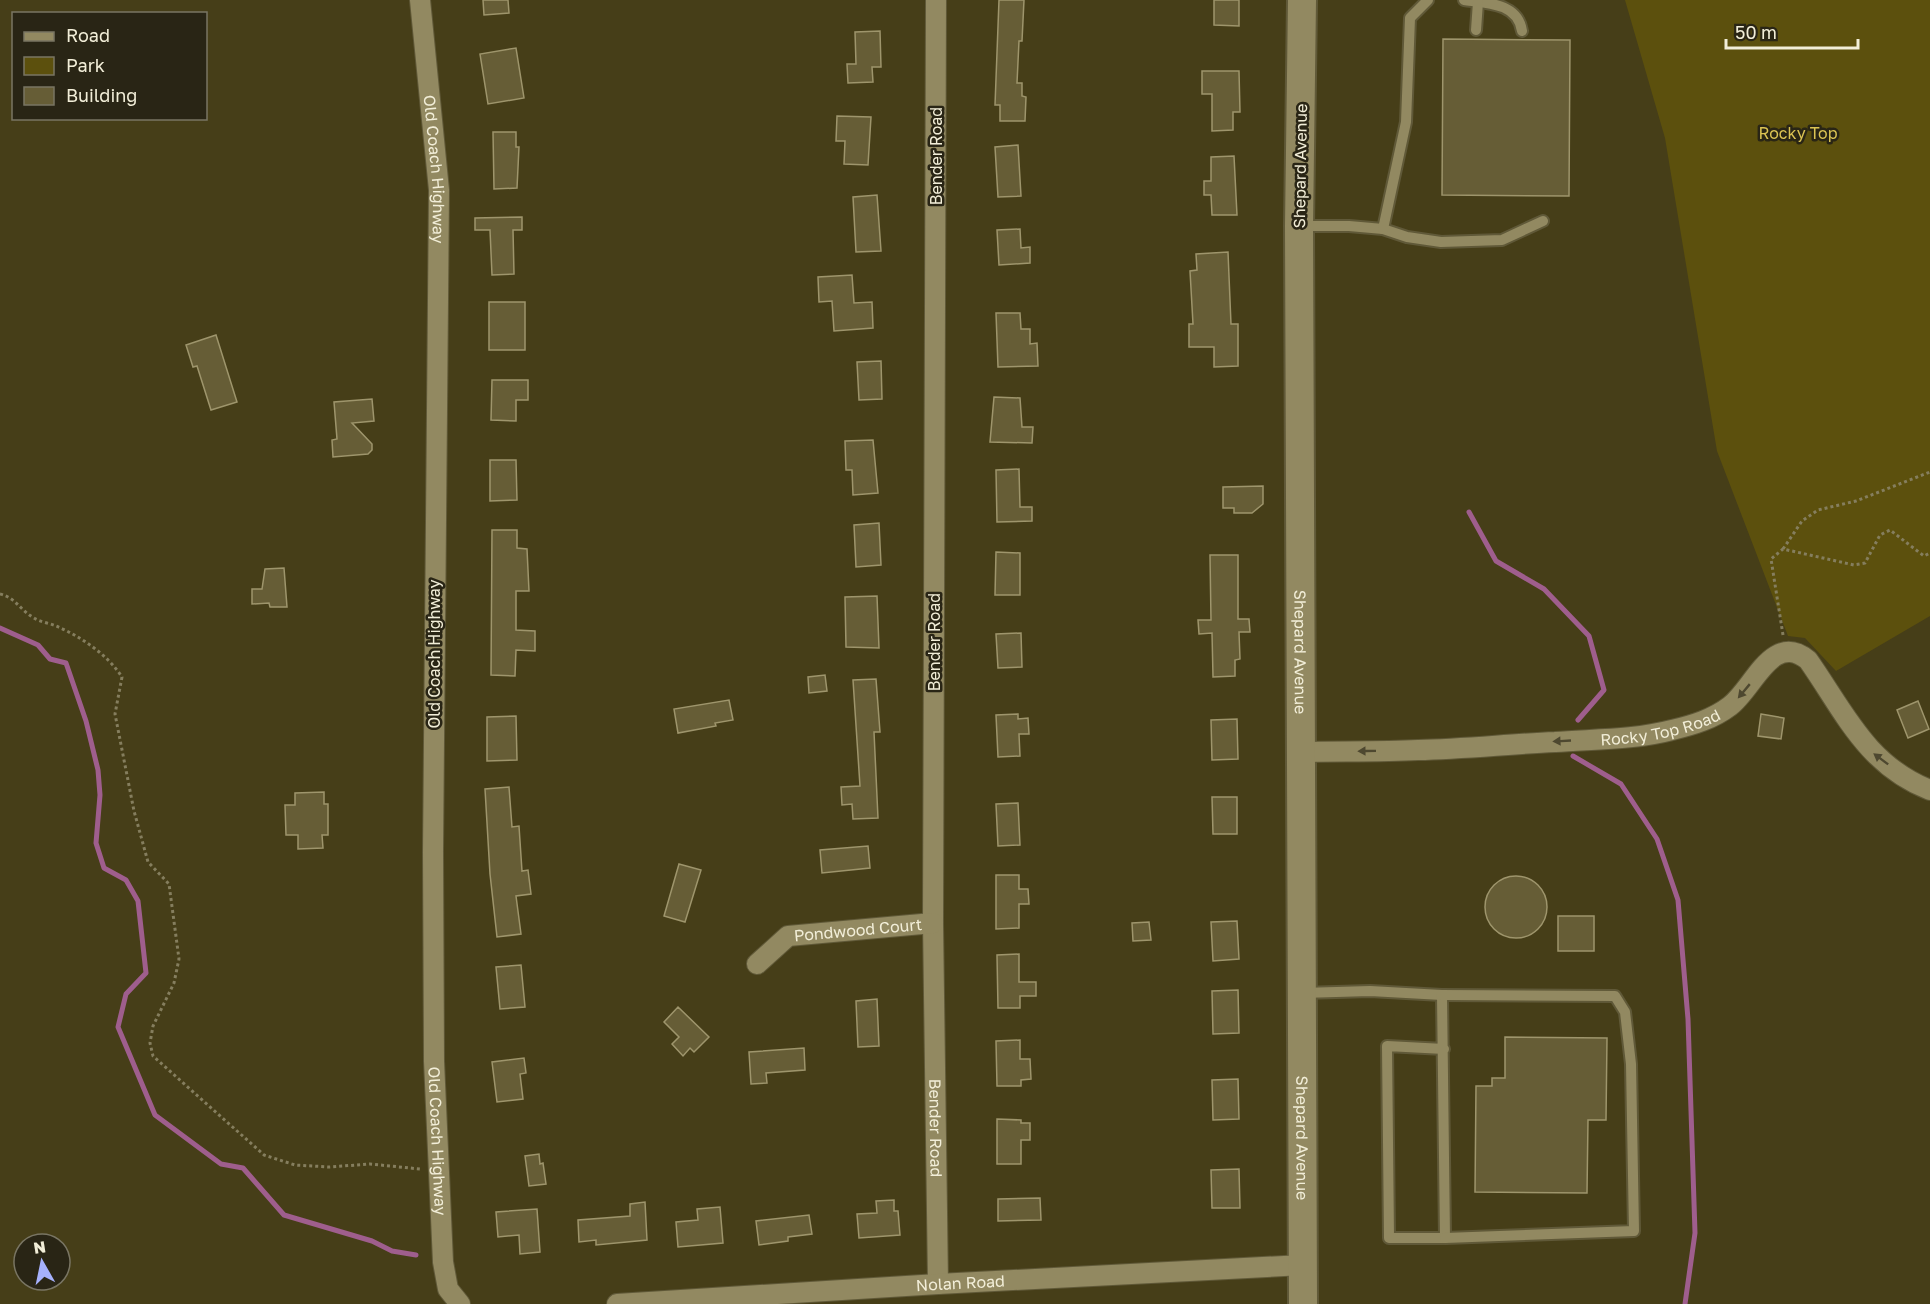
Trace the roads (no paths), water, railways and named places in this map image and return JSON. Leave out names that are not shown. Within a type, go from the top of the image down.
[{"type":"main road","name":"Shepard Avenue","points":[[1302,0],[1299,226],[1303,1304]]},
{"type":"street","name":"Old Coach Highway","points":[[420,0],[439,190],[434,1061],[443,1262],[448,1289],[460,1304]]},
{"type":"street","name":"Bender Road","points":[[936,0],[933,923],[938,1284]]},
{"type":"street","name":"Rocky Top Road","points":[[1300,752],[1480,747],[1633,737],[1666,732],[1709,719],[1721,712],[1744,693],[1772,657],[1785,651],[1800,653],[1808,660],[1847,723],[1872,752],[1930,790]]},
{"type":"street","name":"Pondwood Court","points":[[757,964],[788,936],[933,923]]},
{"type":"street","name":"Nolan Road","points":[[617,1304],[1303,1265]]},
{"type":"lane","points":[[1383,229],[1406,122],[1410,18],[1428,0]]},
{"type":"lane","points":[[1464,0],[1505,7],[1521,21],[1522,31]]},
{"type":"lane","points":[[1476,30],[1478,2]]},
{"type":"lane","points":[[1299,226],[1383,229],[1407,237],[1441,242],[1502,240],[1543,221]]},
{"type":"lane","points":[[1302,993],[1615,996],[1625,1012],[1631,1064],[1634,1231],[1389,1238],[1387,1046],[1444,1048]]},
{"type":"lane","points":[[1441,995],[1444,1048],[1445,1238]]},
{"type":"waterway","points":[[1469,512],[1496,561],[1544,589],[1589,636],[1604,690],[1578,720]]},
{"type":"waterway","points":[[0,628],[38,645],[50,659],[66,663],[86,721],[98,770],[100,795],[96,843],[104,868],[126,880],[138,901],[146,973],[126,994],[118,1027],[155,1115],[221,1164],[243,1168],[284,1215],[372,1241],[392,1251],[416,1255]]},
{"type":"waterway","points":[[1573,756],[1621,784],[1657,839],[1678,900],[1688,1019],[1695,1233],[1685,1304]]},
{"type":"park label","name":"Rocky Top","points":[[1798,133]]}]
